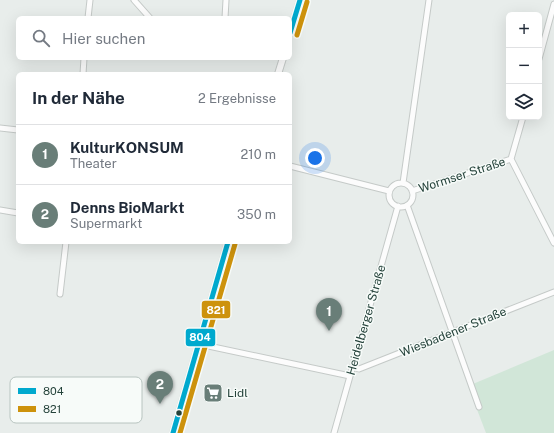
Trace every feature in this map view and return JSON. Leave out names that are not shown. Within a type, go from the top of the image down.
[{"type":"street","points":[[88,16],[90,0]]},
{"type":"street","points":[[133,0],[148,16]]},
{"type":"street","points":[[224,16],[226,0]]},
{"type":"street","points":[[292,26],[300,0]]},
{"type":"street","points":[[403,183],[429,0]]},
{"type":"street","points":[[542,49],[554,4]]},
{"type":"street","points":[[83,72],[84,60]]},
{"type":"street","points":[[279,72],[282,60]]},
{"type":"street","points":[[522,120],[511,159],[554,243]]},
{"type":"street","points":[[0,128],[16,130]]},
{"type":"street","name":"Wormser Straße","points":[[412,191],[511,159]]},
{"type":"street","points":[[292,166],[390,191]]},
{"type":"street","points":[[403,183],[412,191],[412,199],[407,205],[398,206],[390,199],[390,191],[394,185],[403,183]]},
{"type":"street","points":[[407,205],[479,407]]},
{"type":"street","name":"Heidelberger Straße","points":[[334,433],[398,206]]},
{"type":"street","points":[[0,210],[16,213]]},
{"type":"street","points":[[60,294],[66,244]]},
{"type":"street","points":[[173,433],[226,244]]},
{"type":"street","name":"Wiesbadener Straße","points":[[352,367],[359,369],[554,292]]},
{"type":"street","points":[[199,344],[350,376]]},
{"type":"green space","points":[[554,350],[554,433],[486,433],[468,386]]},
{"type":"transit line","name":"804","points":[[292,26],[300,0]]},
{"type":"transit line","name":"821","points":[[297,35],[307,2]]},
{"type":"transit line","name":"804","points":[[173,433],[227,244]]},
{"type":"transit line","name":"821","points":[[180,433],[235,244]]},
{"type":"place","name":"KulturKONSUM","points":[[329,331]]},
{"type":"place","name":"Lidl","points":[[213,393]]},
{"type":"place","name":"Denns BioMarkt","points":[[160,404]]}]
